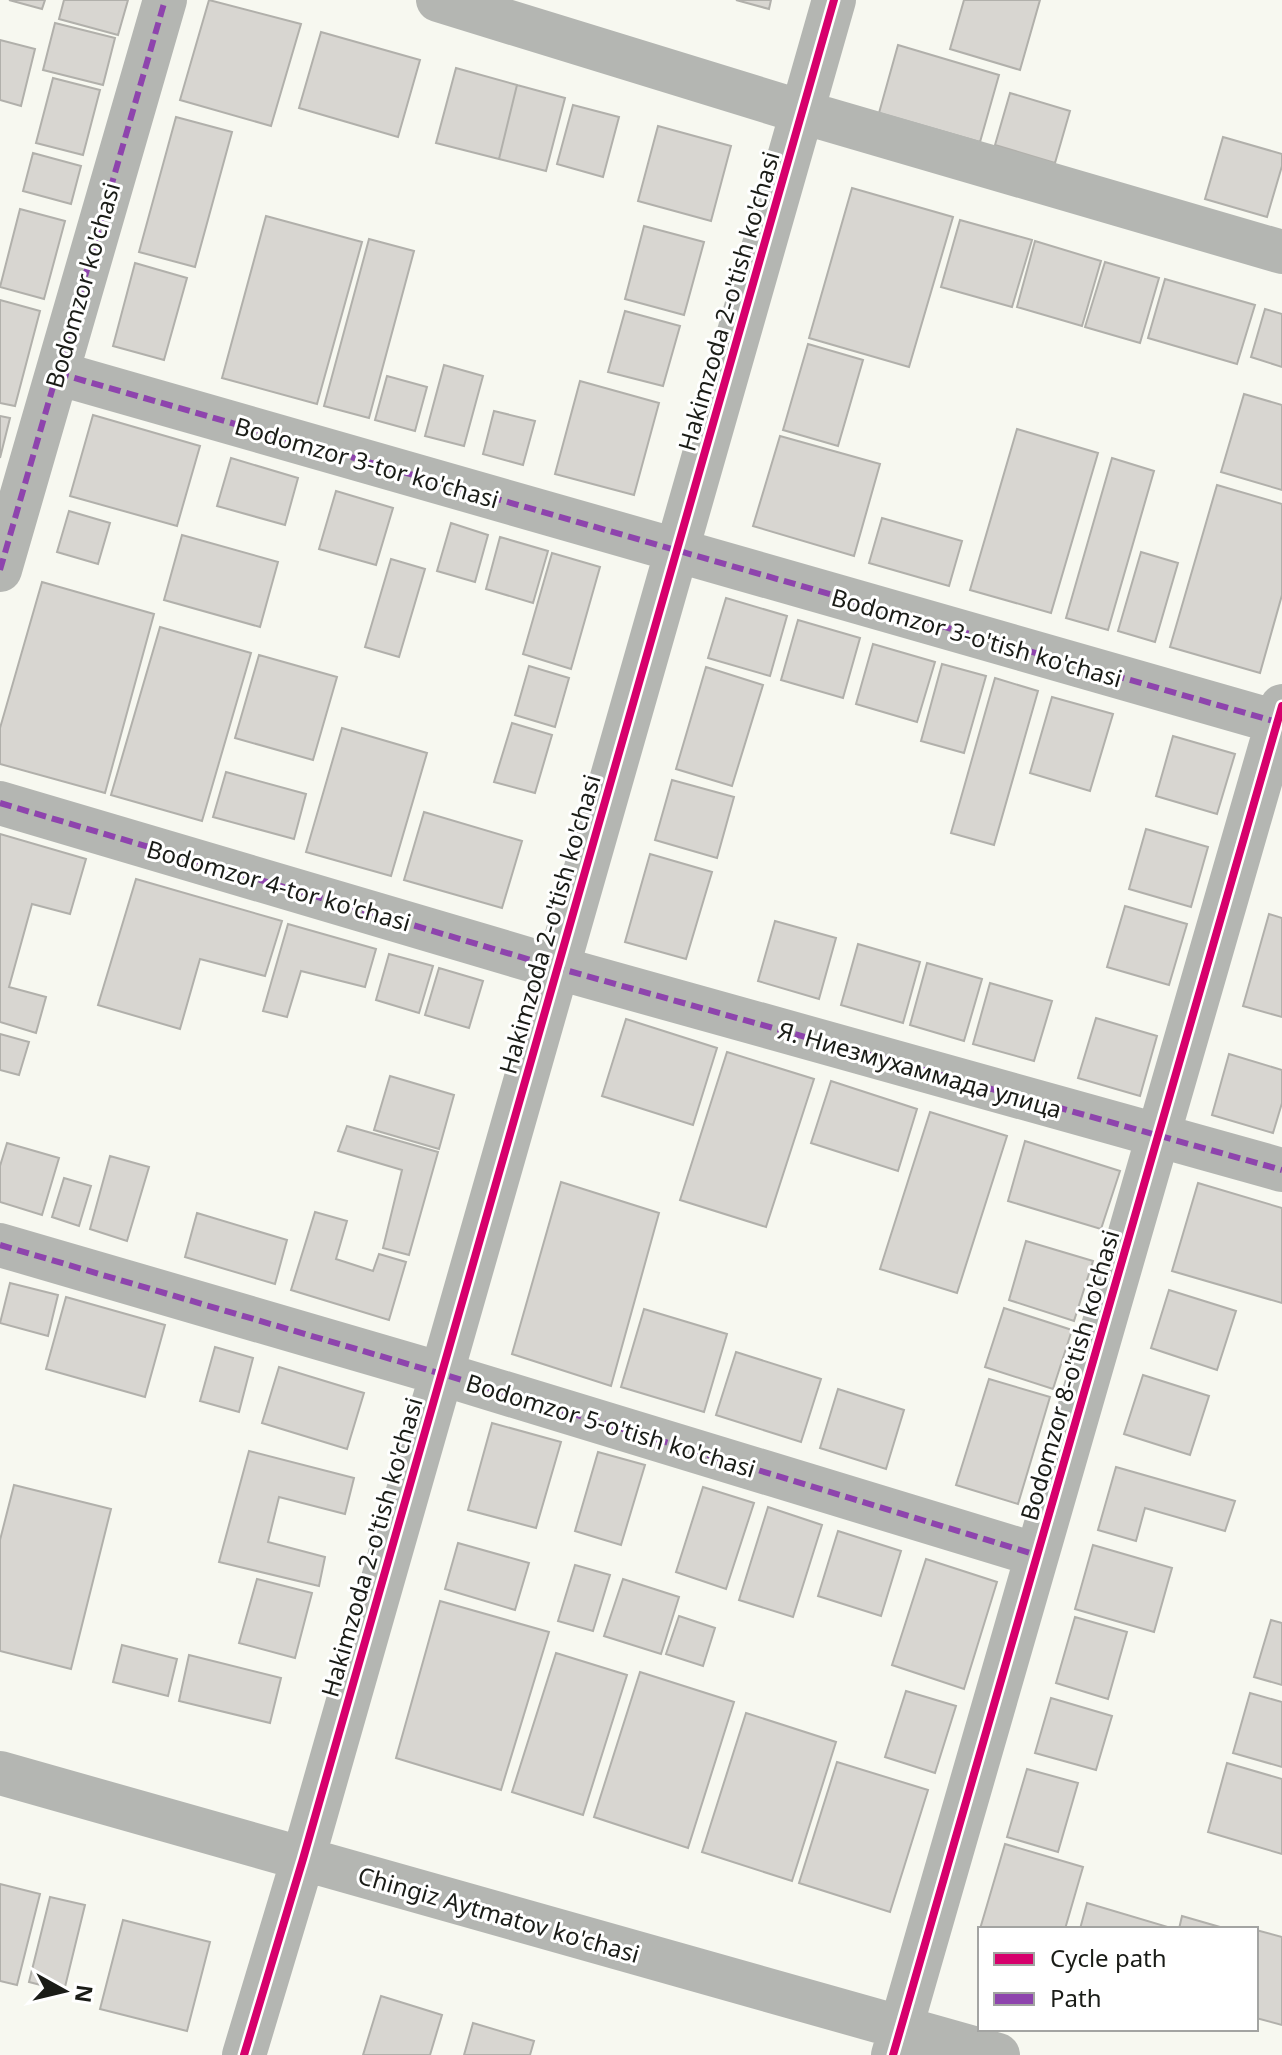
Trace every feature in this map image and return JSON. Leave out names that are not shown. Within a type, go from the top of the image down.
[{"type":"street","name":"Bodomzor ko'chasi","points":[[0,570],[165,0]]},
{"type":"street","points":[[438,0],[802,112],[1282,252]]},
{"type":"street","name":"Hakimzoda 2-o'tish ko'chasi","points":[[244,2055],[303,1859],[834,0]]},
{"type":"street","name":"Bodomzor 3-tor ko'chasi","points":[[57,373],[677,551]]},
{"type":"street","name":"Bodomzor 3-o'tish ko'chasi","points":[[677,551],[1280,714]]},
{"type":"street","name":"Bodomzor 8-o'tish ko'chasi","points":[[897,2042],[1280,714]]},
{"type":"street","name":"Bodomzor 4-tor ko'chasi","points":[[0,803],[558,968]]},
{"type":"street","name":"Я. Ниезмухаммада улица","points":[[558,968],[1282,1170]]},
{"type":"street","name":"Bodomzor 5-o'tish ko'chasi","points":[[0,1245],[442,1374],[1037,1555]]},
{"type":"street","name":"Chingiz Aytmatov ko'chasi","points":[[0,1773],[303,1859],[897,2042],[998,2055]]},
{"type":"building","points":[[9,0],[45,0],[42,9]]},
{"type":"building","points":[[64,0],[128,0],[118,35],[59,19]]},
{"type":"building","points":[[209,0],[301,24],[271,126],[180,100]]},
{"type":"building","points":[[736,0],[771,0],[769,9]]},
{"type":"building","points":[[964,0],[1040,0],[1020,70],[950,49]]},
{"type":"building","points":[[55,23],[115,38],[103,85],[43,70]]},
{"type":"building","points":[[321,32],[420,60],[398,137],[299,108]]},
{"type":"building","points":[[0,40],[35,49],[21,106],[0,100]]},
{"type":"building","points":[[898,45],[999,75],[980,142],[879,113]]},
{"type":"building","points":[[456,68],[517,85],[499,159],[436,143]]},
{"type":"building","points":[[53,78],[100,90],[83,155],[36,143]]},
{"type":"building","points":[[517,85],[565,98],[546,171],[499,159]]},
{"type":"building","points":[[1010,93],[1070,111],[1055,163],[995,145]]},
{"type":"building","points":[[573,105],[619,117],[603,177],[557,164]]},
{"type":"building","points":[[176,117],[232,132],[195,267],[139,252]]},
{"type":"building","points":[[658,126],[731,146],[711,221],[638,201]]},
{"type":"building","points":[[1223,137],[1282,154],[1282,166],[1267,217],[1205,199]]},
{"type":"building","points":[[33,153],[81,166],[71,204],[23,191]]},
{"type":"building","points":[[852,188],[953,217],[909,367],[809,338]]},
{"type":"building","points":[[20,209],[65,221],[44,299],[0,287]]},
{"type":"building","points":[[266,216],[362,242],[317,404],[222,378]]},
{"type":"building","points":[[960,220],[1032,240],[1012,307],[941,287]]},
{"type":"building","points":[[644,226],[704,242],[684,315],[625,299]]},
{"type":"building","points":[[369,239],[414,251],[369,418],[324,406]]},
{"type":"building","points":[[1035,241],[1101,261],[1082,326],[1017,307]]},
{"type":"building","points":[[1105,262],[1159,278],[1140,343],[1085,327]]},
{"type":"building","points":[[135,263],[187,278],[164,360],[113,346]]},
{"type":"building","points":[[1165,279],[1255,305],[1237,364],[1148,338]]},
{"type":"building","points":[[0,300],[40,311],[15,406],[0,403]]},
{"type":"building","points":[[1265,309],[1282,314],[1282,367],[1251,357]]},
{"type":"building","points":[[625,311],[680,326],[663,386],[608,372]]},
{"type":"building","points":[[808,344],[863,360],[838,446],[783,430]]},
{"type":"building","points":[[444,365],[483,376],[464,446],[425,436]]},
{"type":"building","points":[[387,376],[427,387],[415,431],[375,420]]},
{"type":"building","points":[[580,381],[659,403],[634,495],[555,474]]},
{"type":"building","points":[[1244,394],[1282,405],[1282,490],[1221,472]]},
{"type":"building","points":[[494,411],[535,421],[523,465],[483,454]]},
{"type":"building","points":[[93,415],[200,446],[177,526],[70,496]]},
{"type":"building","points":[[0,416],[10,418],[0,458]]},
{"type":"building","points":[[1017,429],[1098,453],[1051,613],[970,590]]},
{"type":"building","points":[[780,436],[880,464],[854,556],[753,526]]},
{"type":"building","points":[[231,458],[298,478],[285,525],[217,506]]},
{"type":"building","points":[[1112,458],[1154,471],[1108,630],[1066,618]]},
{"type":"building","points":[[1217,485],[1282,504],[1282,595],[1260,673],[1170,647]]},
{"type":"building","points":[[336,491],[393,508],[376,565],[319,549]]},
{"type":"building","points":[[69,511],[110,523],[98,564],[57,552]]},
{"type":"building","points":[[882,518],[962,541],[949,586],[869,563]]},
{"type":"building","points":[[451,523],[488,535],[475,582],[437,571]]},
{"type":"building","points":[[182,535],[278,562],[260,627],[164,600]]},
{"type":"building","points":[[500,537],[548,551],[533,603],[486,589]]},
{"type":"building","points":[[1141,552],[1178,563],[1155,642],[1118,631]]},
{"type":"building","points":[[552,553],[600,567],[571,669],[523,654]]},
{"type":"building","points":[[391,559],[425,569],[399,657],[365,647]]},
{"type":"building","points":[[42,582],[154,614],[105,793],[0,764],[0,728]]},
{"type":"building","points":[[726,598],[787,616],[770,676],[708,658]]},
{"type":"building","points":[[798,620],[860,638],[843,698],[781,680]]},
{"type":"building","points":[[160,627],[251,653],[202,821],[111,795]]},
{"type":"building","points":[[873,644],[935,662],[917,722],[856,704]]},
{"type":"building","points":[[259,655],[337,677],[313,760],[235,738]]},
{"type":"building","points":[[942,664],[986,676],[964,753],[921,741]]},
{"type":"building","points":[[529,666],[569,678],[555,727],[515,715]]},
{"type":"building","points":[[706,667],[763,685],[732,786],[676,769]]},
{"type":"building","points":[[995,678],[1038,691],[994,845],[951,833]]},
{"type":"building","points":[[1052,697],[1113,714],[1090,791],[1030,773]]},
{"type":"building","points":[[512,723],[552,735],[535,793],[494,782]]},
{"type":"building","points":[[342,728],[427,753],[391,876],[306,852]]},
{"type":"building","points":[[1173,736],[1235,754],[1217,814],[1156,796]]},
{"type":"building","points":[[226,772],[306,794],[294,839],[213,817]]},
{"type":"building","points":[[672,780],[734,797],[717,858],[655,840]]},
{"type":"building","points":[[424,812],[522,841],[502,908],[404,880]]},
{"type":"building","points":[[1146,829],[1208,847],[1191,907],[1129,889]]},
{"type":"building","points":[[0,834],[86,859],[70,914],[32,904],[9,987],[46,997],[36,1033],[0,1022]]},
{"type":"building","points":[[650,854],[712,872],[686,959],[625,942]]},
{"type":"building","points":[[136,879],[282,921],[265,976],[200,959],[180,1029],[98,1005]]},
{"type":"building","points":[[1125,906],[1187,924],[1169,985],[1107,967]]},
{"type":"building","points":[[1269,914],[1282,918],[1282,1017],[1243,1006]]},
{"type":"building","points":[[775,921],[836,938],[819,999],[758,981]]},
{"type":"building","points":[[288,924],[376,949],[365,987],[301,971],[287,1017],[263,1011]]},
{"type":"building","points":[[858,944],[920,962],[903,1023],[841,1005]]},
{"type":"building","points":[[389,954],[433,966],[419,1013],[376,1000]]},
{"type":"building","points":[[927,963],[982,979],[964,1041],[910,1025]]},
{"type":"building","points":[[439,968],[483,981],[469,1028],[425,1015]]},
{"type":"building","points":[[990,983],[1052,1001],[1034,1061],[973,1044]]},
{"type":"building","points":[[1096,1018],[1157,1036],[1140,1096],[1078,1078]]},
{"type":"building","points":[[626,1019],[717,1048],[693,1125],[602,1096]]},
{"type":"building","points":[[0,1034],[29,1042],[19,1075],[0,1070]]},
{"type":"building","points":[[727,1052],[814,1079],[766,1227],[680,1200]]},
{"type":"building","points":[[1229,1054],[1282,1070],[1282,1103],[1273,1133],[1212,1115]]},
{"type":"building","points":[[390,1076],[454,1095],[439,1149],[374,1130]]},
{"type":"building","points":[[831,1081],[917,1109],[898,1171],[811,1143]]},
{"type":"building","points":[[930,1112],[1007,1136],[957,1293],[880,1269]]},
{"type":"building","points":[[347,1126],[438,1152],[409,1255],[383,1248],[402,1170],[338,1151]]},
{"type":"building","points":[[1025,1141],[1120,1171],[1101,1229],[1008,1201]]},
{"type":"building","points":[[7,1143],[59,1158],[42,1215],[0,1202],[0,1166]]},
{"type":"building","points":[[110,1156],[149,1167],[127,1241],[90,1229]]},
{"type":"building","points":[[64,1178],[91,1186],[79,1226],[52,1217]]},
{"type":"building","points":[[561,1182],[659,1213],[611,1386],[512,1354]]},
{"type":"building","points":[[1198,1183],[1282,1208],[1282,1303],[1172,1271]]},
{"type":"building","points":[[315,1212],[347,1221],[336,1259],[373,1271],[379,1254],[406,1262],[389,1320],[291,1290]]},
{"type":"building","points":[[197,1213],[287,1240],[275,1284],[185,1257]]},
{"type":"building","points":[[1026,1241],[1093,1261],[1074,1321],[1009,1300]]},
{"type":"building","points":[[10,1283],[58,1295],[48,1336],[0,1323]]},
{"type":"building","points":[[1169,1290],[1236,1311],[1217,1370],[1151,1348]]},
{"type":"building","points":[[66,1297],[165,1325],[145,1397],[46,1369]]},
{"type":"building","points":[[1004,1308],[1072,1330],[1053,1389],[985,1367]]},
{"type":"building","points":[[644,1309],[727,1334],[704,1412],[621,1387]]},
{"type":"building","points":[[215,1347],[253,1358],[239,1412],[200,1401]]},
{"type":"building","points":[[736,1352],[821,1379],[801,1442],[716,1415]]},
{"type":"building","points":[[279,1367],[364,1393],[347,1449],[262,1423]]},
{"type":"building","points":[[1143,1375],[1209,1396],[1190,1455],[1124,1434]]},
{"type":"building","points":[[989,1379],[1050,1397],[1018,1504],[956,1485]]},
{"type":"building","points":[[838,1389],[904,1410],[886,1469],[820,1448]]},
{"type":"building","points":[[492,1423],[561,1442],[536,1528],[468,1510]]},
{"type":"building","points":[[249,1451],[354,1478],[345,1514],[279,1497],[268,1542],[325,1557],[319,1586],[219,1562]]},
{"type":"building","points":[[598,1452],[645,1465],[621,1545],[575,1531]]},
{"type":"building","points":[[1116,1467],[1235,1501],[1225,1531],[1145,1508],[1136,1541],[1098,1530]]},
{"type":"building","points":[[14,1485],[111,1509],[71,1669],[0,1651],[0,1540]]},
{"type":"building","points":[[703,1487],[754,1503],[726,1589],[676,1572]]},
{"type":"building","points":[[768,1507],[822,1525],[793,1617],[739,1600]]},
{"type":"building","points":[[838,1531],[901,1551],[881,1616],[818,1596]]},
{"type":"building","points":[[458,1543],[529,1563],[515,1610],[445,1589]]},
{"type":"building","points":[[1093,1545],[1172,1568],[1154,1632],[1075,1609]]},
{"type":"building","points":[[926,1559],[997,1582],[964,1689],[892,1665]]},
{"type":"building","points":[[575,1565],[610,1575],[593,1631],[558,1621]]},
{"type":"building","points":[[257,1579],[312,1593],[295,1658],[239,1643]]},
{"type":"building","points":[[623,1579],[679,1597],[661,1654],[604,1636]]},
{"type":"building","points":[[440,1601],[549,1632],[501,1790],[396,1758]]},
{"type":"building","points":[[679,1616],[715,1628],[703,1666],[666,1654]]},
{"type":"building","points":[[1075,1617],[1127,1632],[1108,1699],[1056,1683]]},
{"type":"building","points":[[1271,1620],[1282,1623],[1282,1685],[1254,1677]]},
{"type":"building","points":[[122,1645],[177,1659],[168,1696],[113,1682]]},
{"type":"building","points":[[556,1653],[627,1675],[583,1815],[512,1792]]},
{"type":"building","points":[[189,1655],[281,1678],[270,1723],[179,1701]]},
{"type":"building","points":[[640,1672],[734,1702],[688,1848],[594,1817]]},
{"type":"building","points":[[906,1691],[956,1706],[935,1773],[885,1757]]},
{"type":"building","points":[[1250,1693],[1282,1702],[1282,1767],[1233,1753]]},
{"type":"building","points":[[1051,1698],[1112,1716],[1096,1770],[1035,1753]]},
{"type":"building","points":[[746,1713],[836,1742],[792,1881],[702,1852]]},
{"type":"building","points":[[837,1762],[928,1790],[890,1912],[799,1883]]},
{"type":"building","points":[[1227,1763],[1282,1779],[1282,1854],[1208,1832]]},
{"type":"building","points":[[1027,1769],[1078,1783],[1058,1852],[1007,1837]]},
{"type":"building","points":[[1005,1844],[1083,1867],[1066,1927],[981,1927]]},
{"type":"building","points":[[0,1884],[40,1894],[17,1985],[0,1981]]},
{"type":"building","points":[[50,1897],[85,1905],[64,1991],[29,1982]]},
{"type":"building","points":[[1087,1903],[1168,1927],[1081,1927]]},
{"type":"building","points":[[1182,1916],[1220,1927],[1179,1927]]},
{"type":"building","points":[[123,1920],[210,1942],[187,2031],[100,2009]]},
{"type":"building","points":[[1258,1931],[1282,1937],[1282,2025],[1258,2019]]},
{"type":"building","points":[[381,1996],[442,2015],[430,2055],[363,2055]]},
{"type":"building","points":[[473,2023],[534,2041],[530,2055],[464,2055]]},
{"type":"marked path","points":[[0,570],[165,0]]},
{"type":"marked path","points":[[57,373],[1277,722]]},
{"type":"marked path","points":[[0,803],[558,968],[1282,1170]]},
{"type":"marked path","points":[[0,1245],[442,1374],[1037,1555]]},
{"type":"cycle path","points":[[244,2055],[303,1859],[834,0]]},
{"type":"cycle path","points":[[893,2055],[1282,706]]}]
